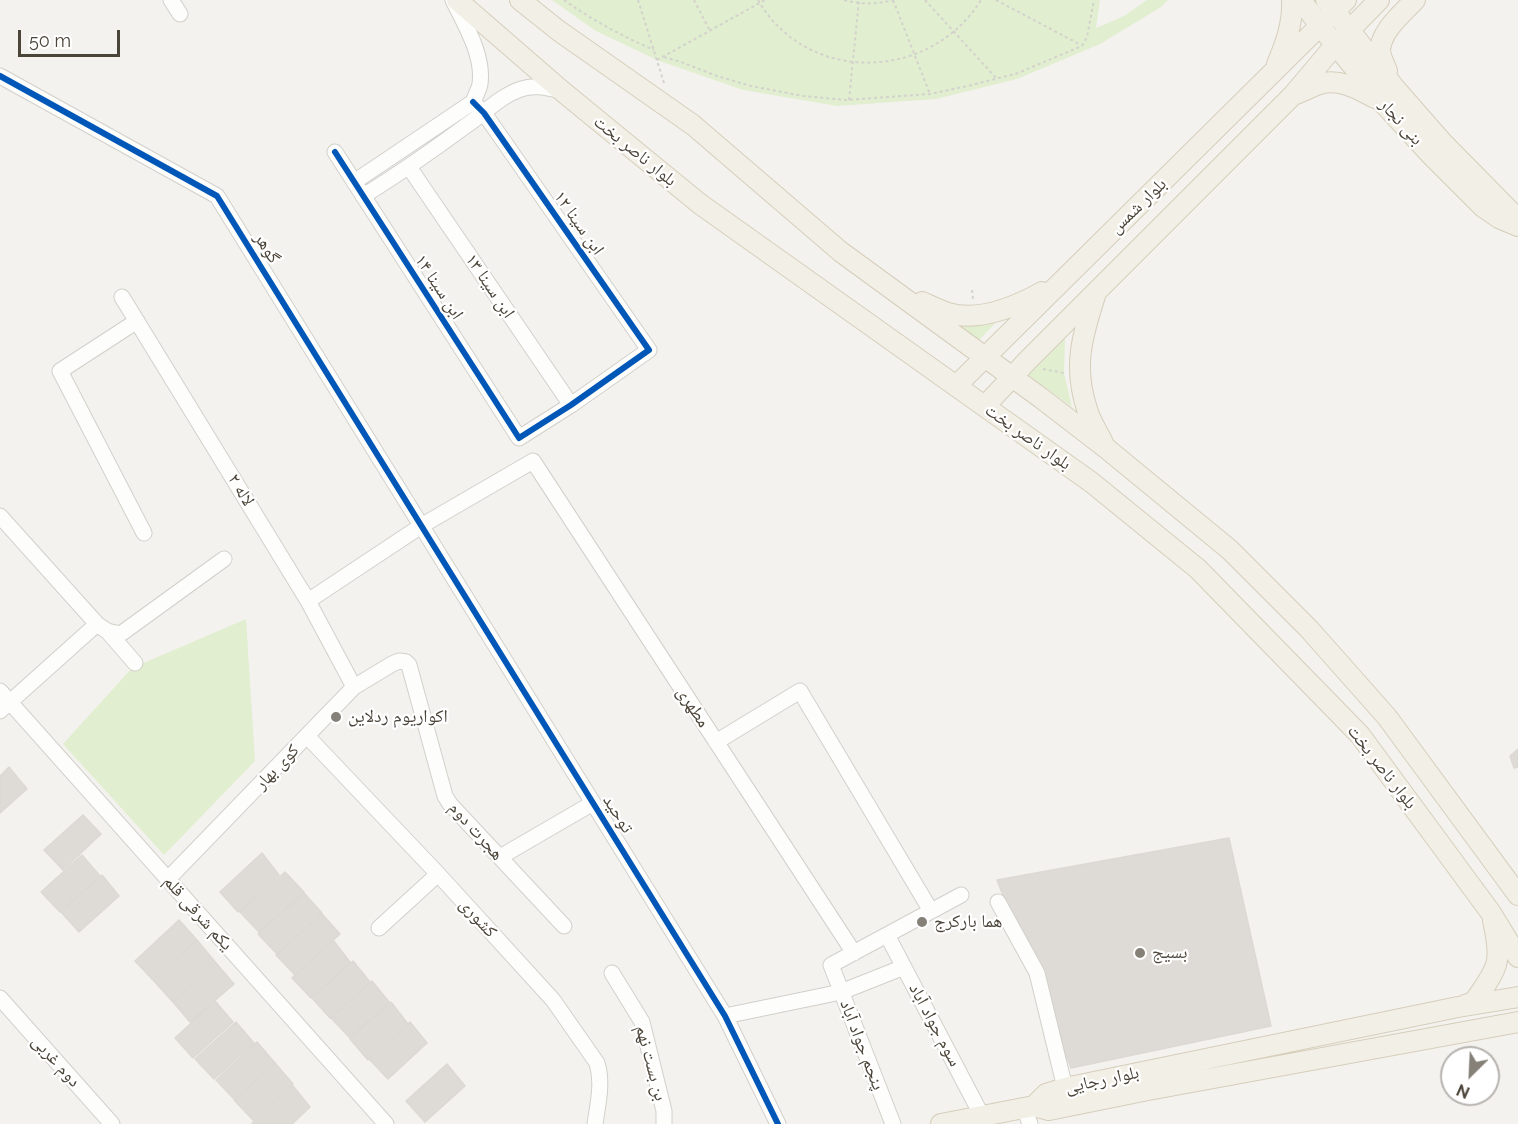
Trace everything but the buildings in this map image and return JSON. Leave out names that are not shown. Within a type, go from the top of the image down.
[{"type":"main road","name":"بلوار ناصر بخت","points":[[455,0],[700,204],[1091,482],[1198,569],[1360,735],[1491,913],[1518,957]]},
{"type":"main road","name":"بلوار ناصر بخت","points":[[520,0],[559,31],[672,110],[722,149],[841,252],[1106,448],[1230,550],[1309,629],[1388,717],[1518,895]]},
{"type":"main road","points":[[1273,72],[1287,40],[1292,17],[1292,0]]},
{"type":"main road","name":"بنی نجار","points":[[1301,0],[1336,44],[1389,95],[1443,143],[1510,211],[1518,226],[1499,218],[1483,207],[1431,155],[1389,95],[1336,4]]},
{"type":"main road","name":"بلوار شمس","points":[[985,406],[1293,96],[1336,44],[1379,0]]},
{"type":"main road","points":[[1293,96],[1323,83],[1338,82],[1389,95],[1380,54],[1383,38],[1394,21],[1415,0]]},
{"type":"main road","name":"بلوار شمس","points":[[956,386],[1320,26],[1336,4]]},
{"type":"main road","points":[[895,292],[949,313],[975,315],[990,313],[1023,302],[1060,282]]},
{"type":"main road","points":[[1096,292],[1085,328],[1079,371],[1087,412],[1106,448]]},
{"type":"main road","points":[[1458,1007],[1474,1002],[1496,963],[1497,939],[1491,913]]},
{"type":"main road","name":"بلوار رجایی","points":[[1029,1113],[1046,1094],[1065,1088],[1458,1007],[1518,997]]},
{"type":"main road","name":"بلوار رجایی","points":[[1029,1113],[1518,1022]]},
{"type":"main road","points":[[1487,1027],[1518,1037]]},
{"type":"main road","points":[[940,1124],[1029,1113]]},
{"type":"street","points":[[171,0],[180,14]]},
{"type":"street","points":[[363,196],[410,167],[478,108],[480,66],[455,0]]},
{"type":"street","name":"گوهر","points":[[0,76],[217,196],[421,526]]},
{"type":"street","points":[[354,182],[478,108],[504,96],[523,88],[539,86],[562,91]]},
{"type":"street","name":"ابن سینا ۱۲","points":[[478,108],[649,350],[571,405]]},
{"type":"street","name":"ابن سینا ۱۴","points":[[335,152],[519,438],[571,405]]},
{"type":"street","name":"ابن سینا ۱۳","points":[[410,167],[571,405]]},
{"type":"street","name":"لاله ۲","points":[[122,297],[308,600],[354,687]]},
{"type":"street","points":[[137,321],[60,371],[144,533]]},
{"type":"street","name":"مطهری","points":[[421,526],[533,461],[854,953]]},
{"type":"street","points":[[0,516],[110,630],[135,663]]},
{"type":"street","points":[[308,600],[421,526]]},
{"type":"street","name":"توحید","points":[[421,526],[725,1016],[778,1124]]},
{"type":"street","points":[[3,702],[110,630],[224,559]]},
{"type":"street","name":"هجرت دوم","points":[[392,664],[399,661],[409,665],[445,796],[450,804],[564,926]]},
{"type":"street","name":"کوی بهار","points":[[168,879],[354,687],[392,664]]},
{"type":"street","points":[[716,742],[800,691],[931,911]]},
{"type":"street","name":"یکم شرقی قلم","points":[[3,702],[168,879],[386,1124]]},
{"type":"street","name":"کشوری","points":[[307,736],[553,1000],[597,1063],[600,1087],[595,1124]]},
{"type":"street","points":[[500,857],[593,803]]},
{"type":"street","points":[[379,928],[438,874]]},
{"type":"street","points":[[854,953],[961,895]]},
{"type":"street","points":[[998,902],[1037,973],[1065,1088]]},
{"type":"street","name":"سوم جواد آباد","points":[[887,935],[976,1119]]},
{"type":"street","name":"پنجم جواد آباد","points":[[854,953],[831,965],[893,1124]]},
{"type":"street","points":[[725,1016],[841,992],[904,967]]},
{"type":"street","name":"بن بست نهم","points":[[612,973],[642,1022],[664,1111],[664,1124]]},
{"type":"street","name":"دوم غربی","points":[[0,998],[112,1124]]},
{"type":"path","points":[[564,0],[619,34],[654,50]]},
{"type":"path","points":[[638,0],[672,110]]},
{"type":"path","points":[[694,0],[710,31]]},
{"type":"path","points":[[657,60],[765,0]]},
{"type":"path","points":[[844,0],[876,4],[893,0],[930,94]]},
{"type":"path","points":[[926,0],[997,79]]},
{"type":"path","points":[[758,2],[773,21],[809,49],[853,62],[874,63],[895,61],[929,49],[966,21],[981,0]]},
{"type":"path","points":[[996,0],[1082,46]]},
{"type":"path","points":[[663,57],[752,86],[803,96],[849,100],[930,94],[1018,73],[1082,46],[1088,37],[1094,0]]},
{"type":"path","points":[[849,100],[859,2]]},
{"type":"green space","points":[[552,0],[1100,0],[1096,28],[1124,16],[1147,0],[1168,0],[1161,7],[1100,44],[1017,79],[936,99],[837,106],[743,90],[657,60],[596,31]]},
{"type":"green space","points":[[1002,316],[979,340],[946,318]]},
{"type":"green space","points":[[1065,337],[1064,373],[1072,407],[1026,373]]},
{"type":"green space","points":[[246,619],[255,761],[164,855],[63,744],[132,668]]},
{"type":"cycle path","points":[[0,76],[217,196],[725,1016],[778,1124]]},
{"type":"cycle path","points":[[335,152],[519,438],[571,405],[649,350],[484,113],[473,102]]},
{"type":"place","name":"اکواریوم ردلاین","points":[[336,717]]},
{"type":"place","name":"هما بارکرج","points":[[922,922]]},
{"type":"place","name":"بسیج","points":[[1140,953]]}]
